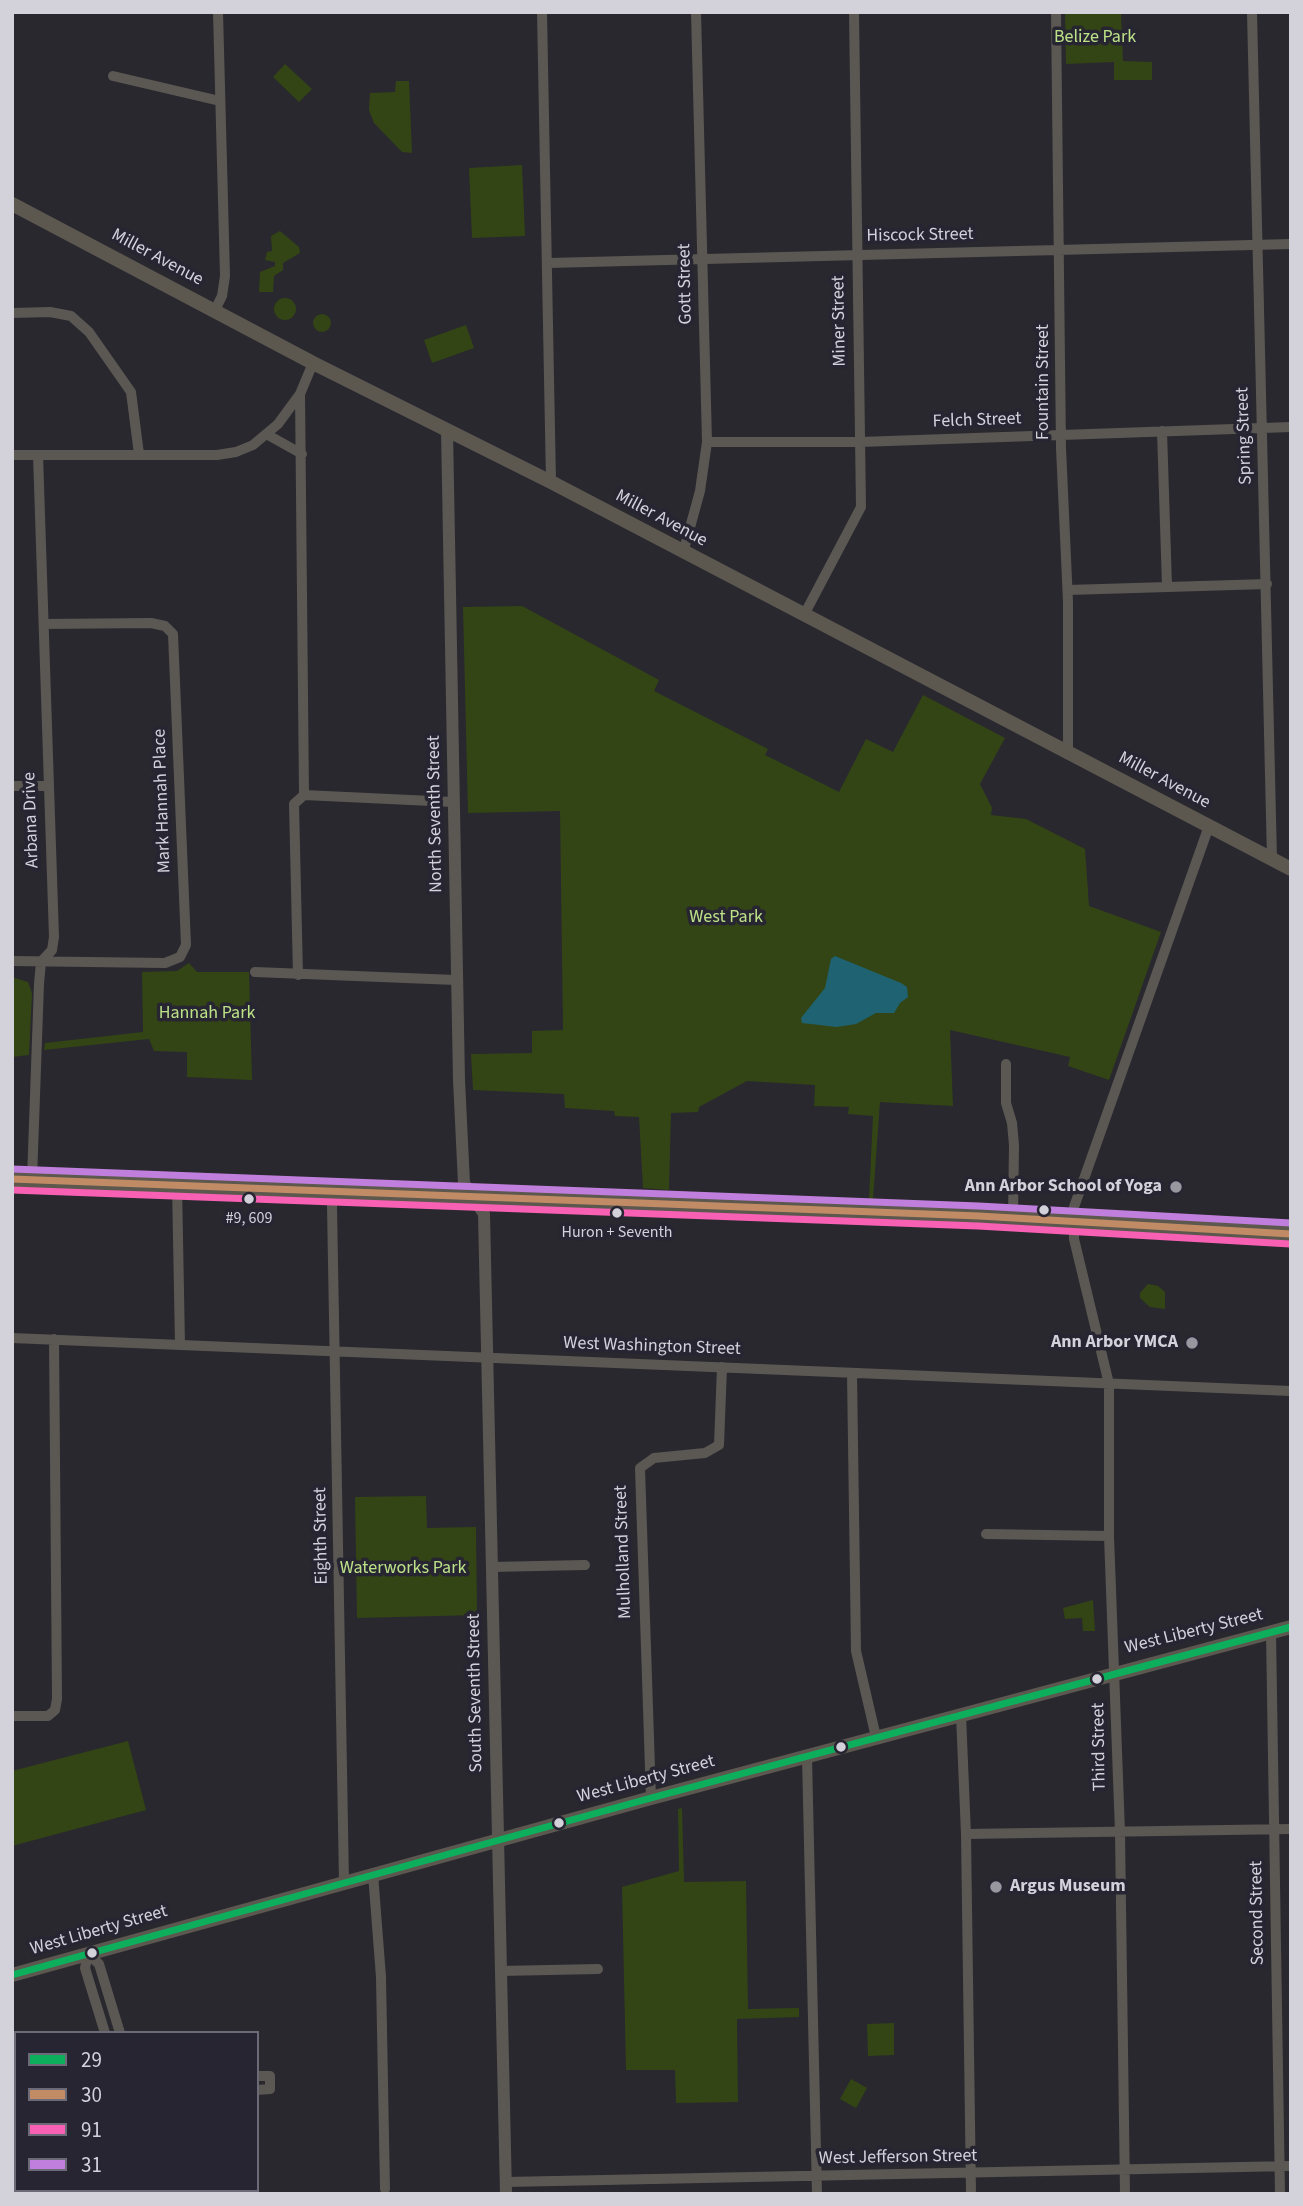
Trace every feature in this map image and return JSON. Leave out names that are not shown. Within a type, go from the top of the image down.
[{"type":"main road","name":"Miller Avenue","points":[[12,204],[313,363],[551,482],[1291,869]]},
{"type":"main road","points":[[12,1179],[472,1194],[1013,1217],[1291,1234]]},
{"type":"main road","name":"West Liberty Street","points":[[12,1975],[651,1798],[1291,1627]]},
{"type":"street","points":[[215,310],[222,296],[225,276],[218,12]]},
{"type":"street","points":[[542,12],[549,263],[551,482]]},
{"type":"street","name":"Gott Street","points":[[683,553],[700,491],[707,442],[696,12]]},
{"type":"street","name":"Miner Street","points":[[804,615],[861,507],[854,12]]},
{"type":"street","name":"Fountain Street","points":[[1056,12],[1061,435],[1068,590],[1068,752]]},
{"type":"street","name":"Spring Street","points":[[1252,12],[1272,859]]},
{"type":"street","points":[[113,76],[220,101]]},
{"type":"street","name":"Hiscock Street","points":[[549,263],[1291,244]]},
{"type":"street","points":[[12,313],[50,312],[71,316],[89,332],[131,392],[139,454]]},
{"type":"street","points":[[12,455],[217,455],[236,452],[268,435],[300,394],[313,363]]},
{"type":"street","points":[[300,394],[304,794]]},
{"type":"street","name":"Felch Street","points":[[707,442],[860,442],[1291,427]]},
{"type":"street","name":"North Seventh Street","points":[[447,429],[456,980],[464,1183],[472,1194]]},
{"type":"street","points":[[1162,431],[1167,586]]},
{"type":"street","points":[[268,435],[302,454]]},
{"type":"street","name":"Arbana Drive","points":[[32,1180],[41,962],[52,950],[54,937],[38,455]]},
{"type":"street","points":[[1068,590],[1267,584]]},
{"type":"street","name":"Mark Hannah Place","points":[[41,962],[165,963],[180,957],[186,945],[173,634],[165,626],[151,623],[44,624]]},
{"type":"street","points":[[12,786],[48,786]]},
{"type":"street","points":[[298,975],[294,804],[298,797],[304,794],[453,802]]},
{"type":"street","name":"Third Street","points":[[1125,2194],[1119,1832],[1109,1536],[1109,1384],[1074,1239],[1074,1221],[1078,1198],[1209,826]]},
{"type":"street","points":[[12,961],[41,962]]},
{"type":"street","points":[[256,972],[456,980]]},
{"type":"street","points":[[1006,1064],[1006,1103],[1012,1124],[1014,1148],[1013,1217]]},
{"type":"street","points":[[177,1185],[180,1345]]},
{"type":"street","name":"Eighth Street","points":[[335,1190],[332,1206],[337,1351],[344,1882]]},
{"type":"street","name":"South Seventh Street","points":[[472,1194],[484,1214],[506,2188]]},
{"type":"street","name":"West Washington Street","points":[[12,1338],[1291,1391]]},
{"type":"street","points":[[12,1716],[47,1716],[55,1710],[57,1699],[54,1339]]},
{"type":"street","name":"Mulholland Street","points":[[651,1798],[640,1468],[654,1458],[705,1453],[719,1445],[722,1367]]},
{"type":"street","points":[[852,1373],[856,1651],[876,1737]]},
{"type":"street","points":[[986,1534],[1109,1536]]},
{"type":"street","points":[[491,1567],[585,1565]]},
{"type":"street","name":"Second Street","points":[[1271,1632],[1285,2166],[1280,2194]]},
{"type":"street","points":[[961,1715],[966,1834],[971,2194]]},
{"type":"street","points":[[807,1757],[817,2194]]},
{"type":"street","points":[[966,1834],[1291,1829]]},
{"type":"street","points":[[373,1874],[381,1977],[385,2189]]},
{"type":"street","points":[[88,1954],[85,1968],[104,2031]]},
{"type":"street","points":[[88,1954],[99,1964],[119,2031]]},
{"type":"street","points":[[500,1971],[598,1969]]},
{"type":"street","points":[[259,2076],[270,2076],[270,2089],[259,2090]]},
{"type":"street","name":"West Jefferson Street","points":[[506,2188],[664,2180],[1285,2166]]},
{"type":"street","points":[[664,2180],[664,2194]]},
{"type":"green space","name":"Belize Park","points":[[1065,12],[1121,12],[1123,61],[1152,62],[1152,80],[1114,80],[1114,62],[1066,64]]},
{"type":"green space","points":[[285,64],[312,89],[299,102],[273,77]]},
{"type":"green space","points":[[396,81],[409,81],[412,153],[402,152],[374,123],[369,110],[370,93],[395,92]]},
{"type":"green space","points":[[522,165],[525,236],[472,238],[469,168]]},
{"type":"green space","points":[[280,231],[299,247],[300,253],[283,263],[283,270],[274,276],[273,292],[259,292],[260,272],[275,266],[275,262],[265,260],[267,252],[272,251],[271,236]]},
{"type":"green space","points":[[281,298],[289,298],[296,305],[296,313],[289,320],[281,320],[274,313],[274,305]]},
{"type":"green space","points":[[322,314],[328,317],[331,323],[328,329],[322,332],[316,329],[313,323],[316,317]]},
{"type":"green space","points":[[466,325],[474,348],[432,363],[424,340]]},
{"type":"green space","name":"West Park","points":[[522,606],[659,680],[654,691],[768,749],[765,755],[839,792],[866,739],[893,752],[923,695],[1005,738],[980,784],[992,808],[991,815],[1026,819],[1085,849],[1089,906],[1161,932],[1109,1080],[1068,1066],[1070,1057],[950,1030],[953,1106],[880,1102],[873,1199],[869,1199],[873,1116],[848,1114],[849,1107],[814,1106],[815,1085],[747,1081],[699,1107],[698,1112],[671,1113],[669,1190],[643,1188],[639,1117],[615,1116],[614,1111],[565,1108],[564,1094],[473,1090],[471,1054],[532,1053],[532,1031],[563,1030],[560,811],[468,813],[463,607]]},
{"type":"green space","name":"Hannah Park","points":[[189,963],[197,972],[249,972],[252,1080],[187,1077],[187,1052],[154,1051],[149,1039],[44,1050],[45,1043],[143,1032],[142,972],[177,971]]},
{"type":"green space","points":[[12,977],[28,982],[32,993],[29,1055],[12,1057]]},
{"type":"green space","points":[[1148,1284],[1158,1286],[1165,1292],[1165,1309],[1150,1307],[1140,1298],[1140,1293]]},
{"type":"green space","name":"Waterworks Park","points":[[426,1496],[427,1528],[476,1527],[477,1615],[357,1618],[355,1497]]},
{"type":"green space","points":[[1093,1600],[1095,1631],[1083,1631],[1082,1618],[1065,1619],[1063,1608]]},
{"type":"green space","points":[[128,1741],[146,1810],[12,1846],[12,1771]]},
{"type":"green space","points":[[682,1808],[684,1882],[746,1881],[748,2009],[799,2008],[799,2017],[737,2019],[738,2102],[676,2103],[675,2070],[626,2070],[622,1887],[679,1871],[678,1809]]},
{"type":"green space","points":[[894,2023],[894,2055],[868,2056],[867,2024]]},
{"type":"green space","points":[[851,2079],[867,2088],[856,2108],[840,2099]]},
{"type":"water","points":[[835,956],[901,983],[907,987],[908,997],[894,1013],[876,1013],[856,1024],[837,1027],[802,1023],[801,1018],[825,988],[831,959]]},
{"type":"transit line","name":"31","points":[[12,1169],[979,1206],[1291,1223]]},
{"type":"transit line","name":"30","points":[[12,1179],[979,1216],[1291,1234]]},
{"type":"transit line","name":"91","points":[[12,1190],[978,1226],[1290,1244]]},
{"type":"transit line","name":"29","points":[[12,1975],[651,1798],[1291,1627]]},
{"type":"place","name":"Ann Arbor School of Yoga","points":[[1176,1187]]},
{"type":"place","name":"#9, 609","points":[[249,1199]]},
{"type":"place","name":"Huron + Seventh","points":[[617,1213]]},
{"type":"place","name":"Ann Arbor YMCA","points":[[1192,1343]]},
{"type":"place","name":"Argus Museum","points":[[996,1887]]}]
